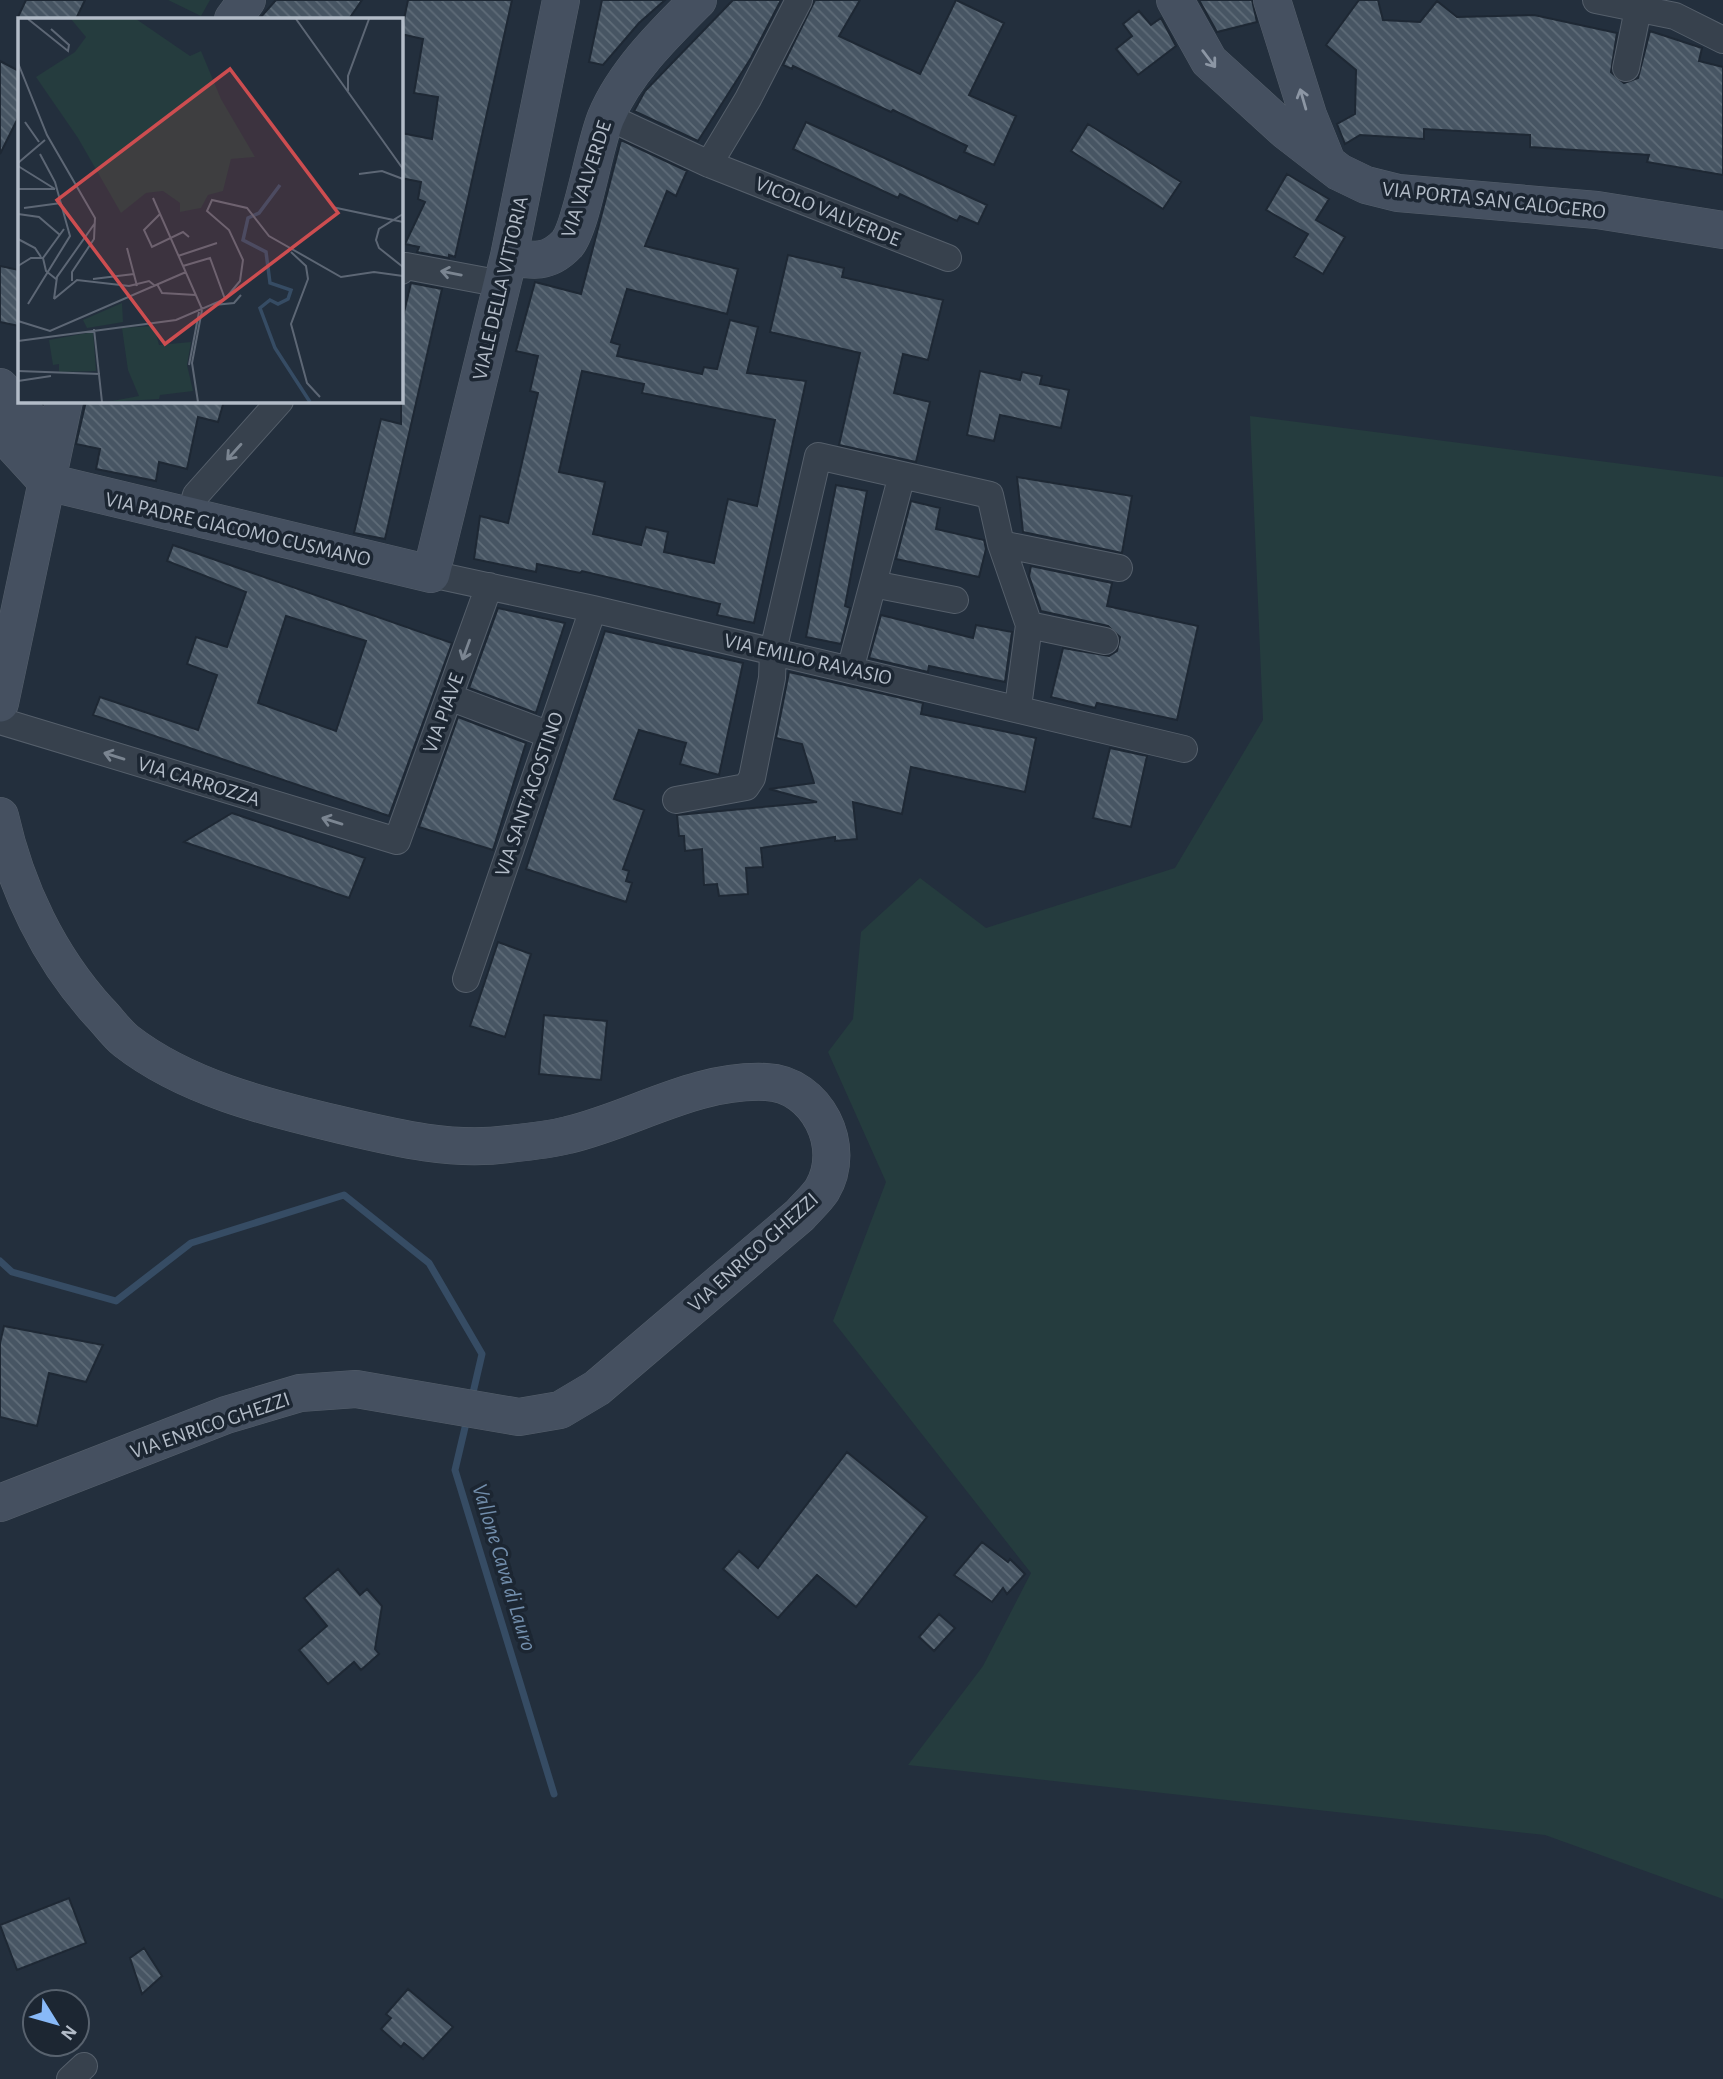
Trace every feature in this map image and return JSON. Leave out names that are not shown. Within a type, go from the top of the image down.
[{"type":"street","points":[[234,18],[247,0]]},
{"type":"street","name":"VIALE DELLA VITTORIA","points":[[430,574],[506,270],[561,0]]},
{"type":"street","name":"VIA VALVERDE","points":[[506,270],[550,259],[569,242],[606,116],[623,86],[644,59],[698,0]]},
{"type":"street","points":[[709,164],[748,99],[799,0]]},
{"type":"street","name":"VIA PORTA SAN CALOGERO","points":[[1175,0],[1209,61],[1286,131],[1327,163],[1366,185],[1398,194],[1597,209],[1723,230]]},
{"type":"street","points":[[1272,0],[1308,115],[1327,163]]},
{"type":"street","points":[[1596,0],[1638,9],[1676,8],[1723,40]]},
{"type":"street","points":[[1626,68],[1638,9]]},
{"type":"street","name":"VICOLO VALVERDE","points":[[606,116],[709,164],[948,258]]},
{"type":"street","points":[[402,270],[406,266],[506,270]]},
{"type":"street","points":[[0,387],[53,445]]},
{"type":"street","points":[[0,703],[11,603],[47,482],[64,402]]},
{"type":"street","points":[[189,519],[196,495],[279,402]]},
{"type":"street","points":[[0,431],[47,482]]},
{"type":"street","points":[[676,800],[746,787],[752,778],[772,678],[773,651],[818,456],[990,495],[1001,544],[1029,625],[1018,707]]},
{"type":"street","points":[[850,670],[902,475]]},
{"type":"street","name":"VIA PADRE GIACOMO CUSMANO","points":[[47,482],[189,519],[430,574]]},
{"type":"street","points":[[1001,544],[1119,568]]},
{"type":"street","name":"VIA EMILIO RAVASIO","points":[[430,574],[1018,707],[1184,749]]},
{"type":"street","points":[[873,584],[955,600]]},
{"type":"street","name":"VIA PIAVE","points":[[397,841],[489,586]]},
{"type":"street","name":"VIA SANT'AGOSTINO","points":[[466,979],[593,609]]},
{"type":"street","points":[[1029,625],[1105,641]]},
{"type":"street","points":[[449,697],[550,735]]},
{"type":"street","name":"VIA CARROZZA","points":[[0,721],[397,841]]},
{"type":"street","name":"VIA ENRICO GHEZZI","points":[[0,816],[7,848],[41,933],[75,985],[125,1040],[185,1077],[283,1111],[415,1142],[503,1145],[569,1135],[713,1085],[769,1082],[807,1097],[828,1126],[831,1160],[823,1189],[800,1215],[597,1388],[560,1410],[519,1417],[421,1398],[356,1389],[300,1393],[226,1415],[3,1500]]},
{"type":"green space","points":[[168,0],[210,0],[201,16]]},
{"type":"green space","points":[[1250,416],[1723,477],[1723,1899],[1545,1835],[908,1765],[983,1666],[1031,1573],[833,1321],[886,1182],[828,1052],[853,1019],[861,932],[920,878],[986,928],[1175,868],[1263,720]]},
{"type":"building","points":[[26,0],[85,0],[76,18],[17,19]]},
{"type":"building","points":[[276,0],[362,0],[350,18],[260,18]]},
{"type":"building","points":[[408,0],[512,0],[455,257],[417,252],[419,247],[405,244],[425,202],[418,199],[421,182],[402,178],[402,133],[432,139],[438,97],[414,93],[423,39],[402,34]]},
{"type":"building","points":[[602,0],[665,0],[639,23],[603,65],[589,62]]},
{"type":"building","points":[[733,0],[781,0],[751,58],[698,141],[634,111],[645,91]]},
{"type":"building","points":[[815,0],[860,0],[839,36],[920,74],[956,0],[1004,23],[969,95],[1016,116],[994,165],[964,152],[967,146],[893,110],[891,112],[793,66],[792,69],[783,65]]},
{"type":"building","points":[[1199,0],[1252,0],[1257,22],[1217,32]]},
{"type":"building","points":[[1359,0],[1378,0],[1383,20],[1420,22],[1437,1],[1457,17],[1534,15],[1617,33],[1611,72],[1624,83],[1638,78],[1650,31],[1702,48],[1699,61],[1723,67],[1723,175],[1647,162],[1649,155],[1530,147],[1530,135],[1424,129],[1424,139],[1360,135],[1345,144],[1337,124],[1355,114],[1356,70],[1326,45]]},
{"type":"building","points":[[1139,11],[1151,25],[1161,18],[1176,46],[1138,75],[1116,49],[1132,36],[1123,24]]},
{"type":"building","points":[[0,61],[18,70],[18,118],[0,154]]},
{"type":"building","points":[[806,122],[987,205],[978,224],[960,216],[957,221],[900,194],[898,198],[793,149]]},
{"type":"building","points":[[1088,124],[1181,182],[1163,209],[1071,151]]},
{"type":"building","points":[[621,140],[687,171],[676,196],[667,191],[645,246],[738,269],[727,314],[627,289],[611,342],[620,345],[617,356],[702,374],[704,367],[717,369],[730,320],[758,327],[747,373],[806,381],[754,623],[717,615],[720,604],[582,571],[580,573],[537,564],[536,572],[474,559],[480,516],[508,523],[538,393],[530,391],[538,356],[516,351],[535,282],[581,294]],"holes":[[[582,371],[644,384],[642,393],[775,420],[757,506],[728,499],[714,563],[664,552],[668,532],[646,527],[641,545],[593,534],[605,482],[559,472]]]},
{"type":"building","points":[[1287,174],[1329,199],[1316,220],[1345,237],[1323,274],[1294,257],[1308,234],[1266,210]]},
{"type":"building","points":[[788,255],[844,268],[842,277],[943,300],[928,360],[903,354],[894,393],[930,402],[916,462],[839,445],[860,353],[770,332]]},
{"type":"building","points":[[0,266],[18,270],[18,326],[0,322]]},
{"type":"building","points":[[411,283],[442,289],[385,539],[354,533],[381,419],[401,424],[402,321]]},
{"type":"building","points":[[980,371],[1020,380],[1022,372],[1042,376],[1040,384],[1069,390],[1061,428],[1000,415],[994,441],[967,435]]},
{"type":"building","points":[[86,402],[224,402],[218,422],[198,417],[187,469],[159,462],[156,481],[96,469],[100,449],[76,444]]},
{"type":"building","points":[[1017,477],[1132,496],[1122,553],[1023,532]]},
{"type":"building","points":[[836,485],[867,491],[845,606],[850,608],[841,644],[806,637]]},
{"type":"building","points":[[911,501],[940,508],[936,529],[984,540],[986,549],[979,577],[896,559]]},
{"type":"building","points":[[173,545],[452,643],[389,816],[93,715],[100,697],[198,730],[217,675],[187,664],[196,637],[227,647],[246,592],[167,561]],"holes":[[[286,616],[366,641],[336,731],[258,703]]]},
{"type":"building","points":[[1031,566],[1112,583],[1107,606],[1198,626],[1177,720],[1097,703],[1095,708],[1051,697],[1063,648],[1109,656],[1117,651],[1120,637],[1108,626],[1041,611],[1029,576]]},
{"type":"building","points":[[498,608],[565,623],[536,713],[469,688]]},
{"type":"building","points":[[881,615],[973,638],[976,625],[1012,632],[1005,682],[929,666],[928,672],[869,658]]},
{"type":"building","points":[[605,631],[743,663],[719,775],[680,764],[686,743],[639,730],[614,799],[644,810],[623,869],[629,871],[626,881],[632,883],[626,902],[526,869]]},
{"type":"building","points":[[789,672],[923,703],[921,714],[1036,738],[1025,792],[911,767],[902,814],[853,802],[857,839],[835,841],[835,837],[761,848],[763,867],[746,868],[748,894],[719,896],[717,884],[704,885],[702,849],[685,851],[684,836],[679,836],[677,815],[817,802],[769,789],[814,783],[802,744],[776,738]]},
{"type":"building","points":[[458,717],[526,743],[493,850],[419,827]]},
{"type":"building","points":[[1110,748],[1147,756],[1131,827],[1093,818]]},
{"type":"building","points":[[232,813],[365,858],[349,898],[184,842]]},
{"type":"building","points":[[498,942],[531,954],[505,1037],[470,1026]]},
{"type":"building","points":[[544,1015],[607,1021],[601,1080],[539,1074]]},
{"type":"building","points":[[4,1326],[103,1345],[86,1382],[49,1373],[37,1426],[0,1417],[0,1343]]},
{"type":"building","points":[[847,1452],[927,1517],[856,1607],[817,1575],[778,1618],[723,1569],[739,1551],[758,1568]]},
{"type":"building","points":[[982,1542],[1008,1562],[1010,1559],[1025,1574],[1007,1594],[1003,1588],[992,1602],[954,1575]]},
{"type":"building","points":[[338,1569],[360,1595],[367,1589],[382,1606],[375,1649],[379,1654],[361,1670],[354,1662],[328,1684],[299,1650],[327,1626],[304,1598]]},
{"type":"building","points":[[939,1614],[955,1628],[934,1651],[919,1637]]},
{"type":"building","points":[[69,1898],[86,1943],[17,1970],[0,1925]]},
{"type":"building","points":[[144,1948],[162,1976],[142,1994],[130,1958]]},
{"type":"building","points":[[408,1989],[453,2027],[423,2059],[404,2043],[401,2047],[381,2029],[391,2018],[386,2014]]},
{"type":"waterway","name":"Vallone Cava di Lauro","points":[[0,1261],[12,1272],[116,1301],[191,1243],[344,1195],[429,1263],[482,1354],[472,1397]]},
{"type":"waterway","name":"Vallone Cava di Lauro","points":[[467,1419],[455,1470],[554,1794]]}]
